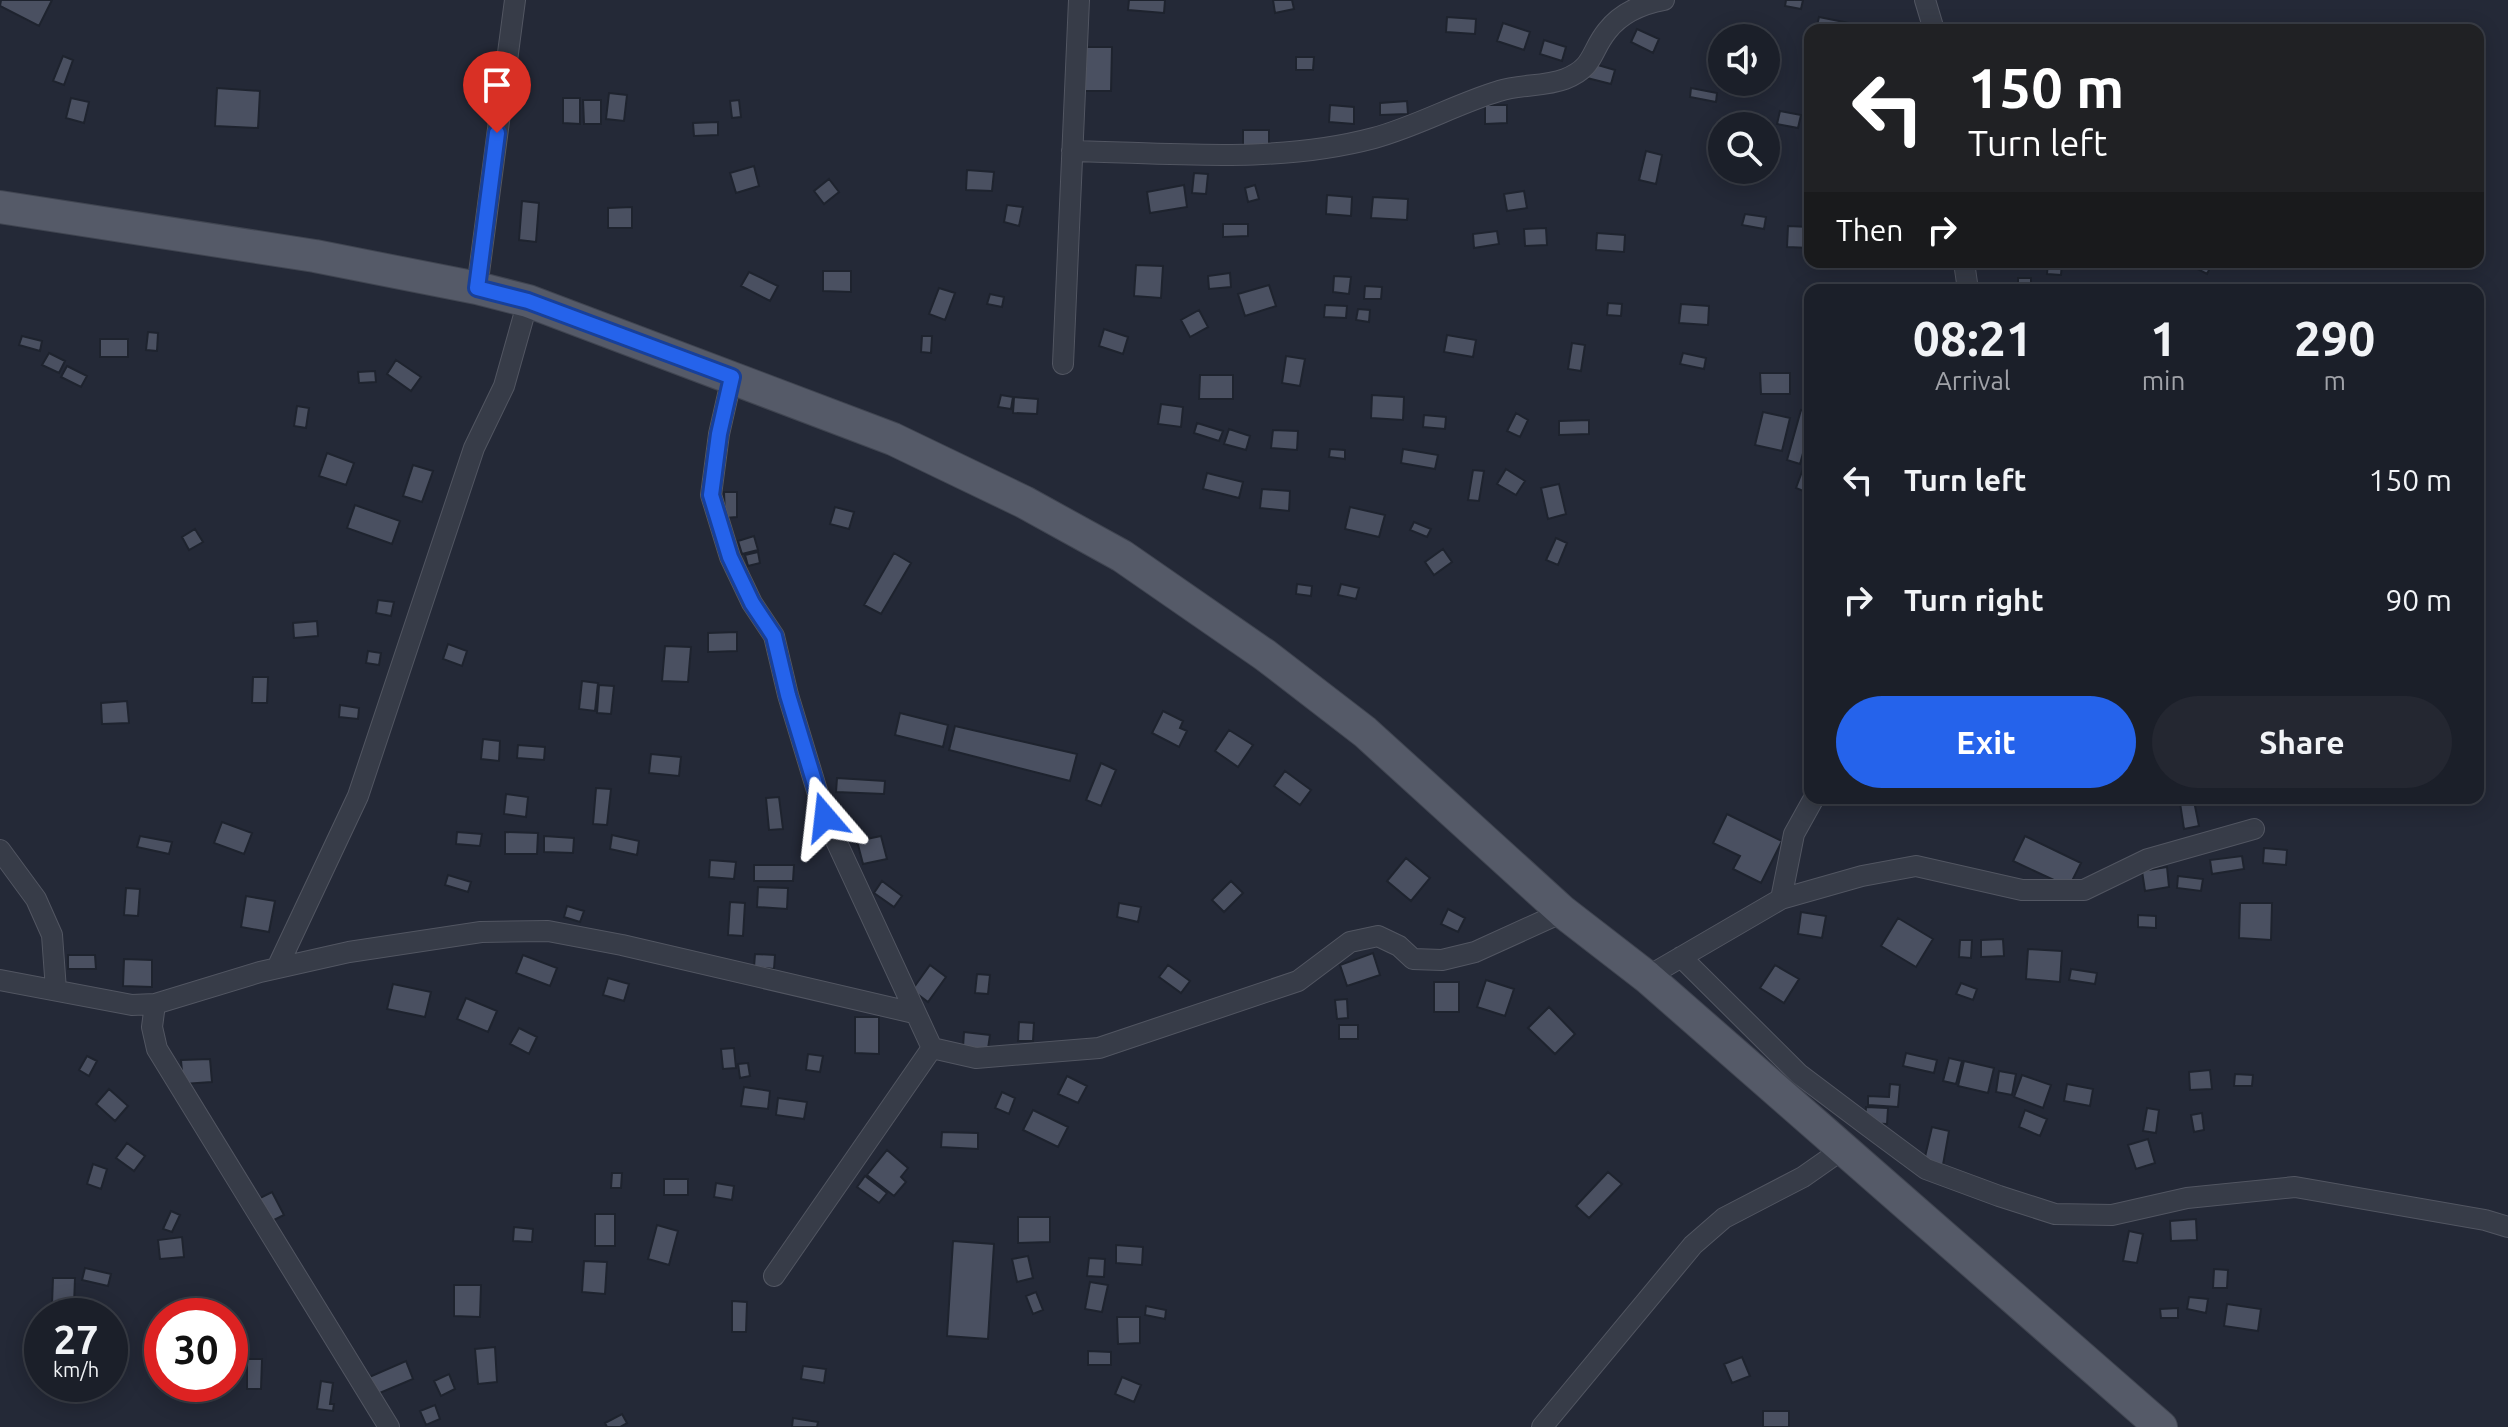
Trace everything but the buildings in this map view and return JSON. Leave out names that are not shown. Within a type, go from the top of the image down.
[{"type":"main road","points":[[0,207],[315,256],[528,301],[893,439],[1024,502],[1122,556],[1265,655],[1365,732],[1563,912],[1647,977],[2161,1427]]},
{"type":"street","points":[[477,288],[515,0]]},
{"type":"street","points":[[1063,364],[1079,0]]},
{"type":"street","points":[[1072,151],[1259,155],[1324,149],[1374,138],[1503,90],[1562,80],[1584,69],[1605,32],[1625,14],[1664,0]]},
{"type":"street","points":[[1925,0],[1932,24]]},
{"type":"street","points":[[277,968],[358,796],[474,448],[504,386],[528,301]]},
{"type":"street","points":[[732,377],[719,434],[711,495],[730,557],[752,603],[774,636],[788,695],[825,817],[932,1048],[976,1058],[1099,1048],[1298,981],[1350,942],[1378,936],[1399,946],[1413,959],[1442,960],[1475,952],[1563,912]]},
{"type":"street","points":[[1781,899],[1794,834],[1811,804]]},
{"type":"street","points":[[1647,977],[1781,899],[1862,876],[1916,866],[2022,890],[2084,890],[2148,859],[2254,829]]},
{"type":"street","points":[[0,850],[36,899],[52,935],[56,990]]},
{"type":"street","points":[[0,980],[132,1005],[155,1004],[277,968],[349,952],[481,932],[548,931],[622,945],[914,1013]]},
{"type":"street","points":[[1681,957],[1799,1074],[1856,1117],[1926,1169],[1999,1196],[2055,1214],[2112,1215],[2187,1198],[2295,1187],[2485,1220],[2508,1227]]},
{"type":"street","points":[[155,1004],[152,1027],[157,1049],[389,1427]]},
{"type":"street","points":[[774,1276],[932,1048]]},
{"type":"street","points":[[1544,1426],[1693,1245],[1724,1218],[1803,1177],[1843,1149]]},
{"type":"route","points":[[497,133],[477,288],[528,301],[732,377],[719,434],[711,495],[730,557],[752,603],[774,636],[788,695],[825,817]]}]
